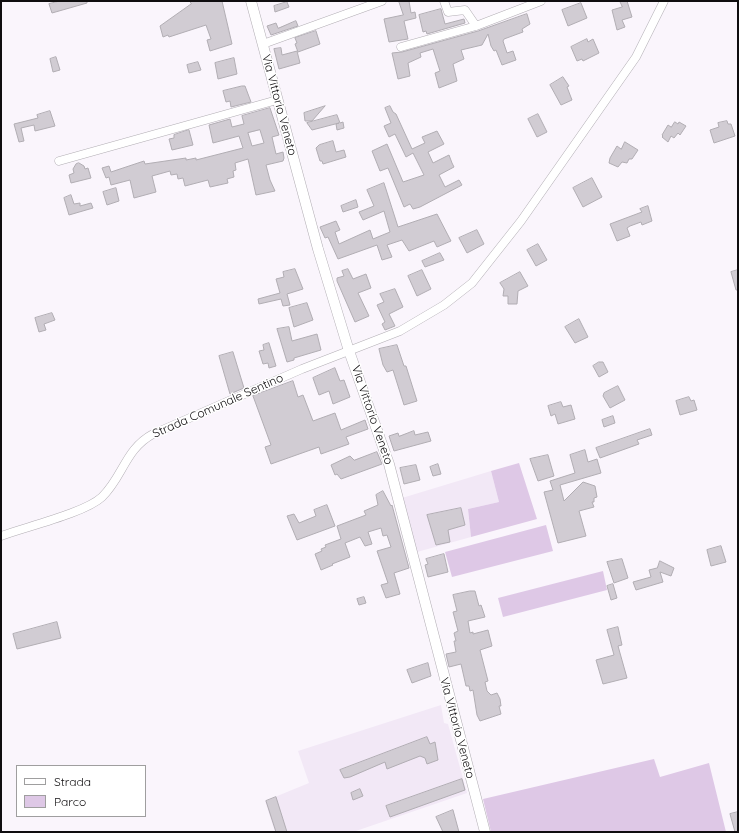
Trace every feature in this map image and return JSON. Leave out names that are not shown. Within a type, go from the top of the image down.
[{"type":"street","name":"Via Vittorio Veneto","points":[[252,1],[277,100],[318,249],[349,350],[389,464],[485,832]]},
{"type":"street","points":[[263,44],[382,1]]},
{"type":"street","points":[[444,1],[448,12],[465,10],[476,26]]},
{"type":"street","points":[[401,47],[476,26],[540,1]]},
{"type":"street","name":"Strada Comunale Sentino","points":[[1,536],[63,516],[97,501],[109,488],[128,456],[138,445],[153,434],[349,350],[400,331],[425,318],[472,283],[521,221],[636,57],[664,1]]},
{"type":"street","points":[[60,161],[277,100]]},
{"type":"shaded area","points":[[491,471],[499,502],[468,509],[471,537],[417,552],[402,498]]},
{"type":"shaded area","points":[[441,705],[444,723],[448,724],[467,793],[353,832],[275,832],[265,801],[309,783],[298,751]]},
{"type":"green space","points":[[519,463],[537,519],[471,537],[468,509],[499,502],[491,471]]},
{"type":"green space","points":[[546,525],[553,551],[452,577],[445,552]]},
{"type":"green space","points":[[603,571],[607,590],[503,617],[498,598]]},
{"type":"green space","points":[[654,759],[660,777],[709,763],[726,832],[491,832],[483,799]]},
{"type":"building","points":[[60,1],[87,1],[87,3],[52,13],[49,4]]},
{"type":"building","points":[[190,1],[222,1],[232,44],[210,51],[207,40],[211,39],[206,25],[169,37],[168,35],[163,37],[160,26],[191,4]]},
{"type":"building","points":[[399,1],[409,1],[411,13],[415,12],[416,18],[404,21],[408,39],[389,42],[384,19],[403,15]]},
{"type":"building","points":[[620,1],[627,1],[632,17],[622,20],[625,27],[617,30],[612,10],[622,7]]},
{"type":"building","points":[[287,2],[289,7],[275,12],[274,6]]},
{"type":"building","points":[[581,3],[587,18],[568,26],[562,10]]},
{"type":"building","points":[[441,9],[445,24],[464,19],[465,23],[427,34],[426,31],[423,32],[419,15]]},
{"type":"building","points":[[527,14],[530,24],[522,29],[523,32],[504,39],[503,41],[507,53],[513,51],[516,60],[502,65],[496,50],[494,51],[491,46],[488,34],[482,45],[461,50],[464,59],[453,64],[457,81],[439,88],[435,73],[440,71],[433,49],[420,53],[421,57],[408,63],[410,76],[398,79],[392,53],[402,52],[478,31]]},
{"type":"building","points":[[296,21],[298,26],[271,35],[267,26],[276,23],[278,28]]},
{"type":"building","points":[[316,31],[320,44],[298,52],[295,44],[297,43],[295,38]]},
{"type":"building","points":[[587,39],[588,42],[593,39],[599,53],[583,61],[582,59],[577,61],[571,47]]},
{"type":"building","points":[[281,48],[282,55],[297,51],[300,63],[279,69],[274,49]]},
{"type":"building","points":[[56,57],[60,70],[53,72],[50,59]]},
{"type":"building","points":[[234,58],[237,74],[218,79],[215,63]]},
{"type":"building","points":[[198,62],[201,70],[189,73],[187,65]]},
{"type":"building","points":[[563,77],[569,86],[567,87],[572,100],[561,105],[550,85]]},
{"type":"building","points":[[245,86],[251,102],[231,107],[230,101],[226,102],[223,91]]},
{"type":"building","points":[[325,106],[312,121],[305,121],[304,113]]},
{"type":"building","points":[[390,106],[396,114],[412,149],[425,143],[422,137],[437,131],[444,144],[428,152],[433,163],[449,155],[454,167],[439,175],[445,187],[459,180],[462,185],[420,207],[413,209],[410,204],[404,207],[388,168],[380,171],[372,151],[387,144],[403,182],[424,175],[413,153],[406,157],[395,134],[389,137],[384,126],[391,123],[385,108]]},
{"type":"building","points":[[270,108],[279,135],[272,137],[276,154],[283,152],[284,158],[283,161],[266,165],[275,191],[256,195],[248,159],[235,163],[236,170],[233,171],[234,177],[227,179],[228,183],[210,187],[208,180],[185,186],[183,178],[178,179],[177,174],[171,175],[170,171],[152,176],[156,192],[134,198],[130,180],[111,185],[109,177],[106,178],[102,168],[109,166],[111,172],[144,161],[145,164],[186,158],[186,160],[196,158],[196,160],[243,148],[239,136],[213,143],[209,125],[230,119],[232,127],[244,124],[242,116]],"holes":[[[260,130],[264,143],[252,146],[248,133]]]},
{"type":"building","points":[[50,111],[55,126],[35,131],[34,125],[21,128],[24,141],[19,142],[14,124],[38,118],[37,115]]},
{"type":"building","points":[[538,114],[547,132],[537,137],[528,119]]},
{"type":"building","points":[[337,115],[340,123],[343,122],[344,128],[337,130],[336,124],[339,123],[312,130],[307,123]]},
{"type":"building","points":[[727,121],[728,124],[731,124],[735,136],[714,143],[710,130],[719,127],[718,123]]},
{"type":"building","points":[[675,122],[678,124],[679,122],[686,126],[680,135],[678,133],[674,138],[671,136],[668,142],[662,137],[662,135],[668,125],[671,127]]},
{"type":"building","points":[[189,130],[193,145],[172,150],[169,139],[174,138],[174,135]]},
{"type":"building","points":[[333,141],[336,152],[344,150],[346,157],[323,164],[322,161],[320,161],[316,148],[319,145]]},
{"type":"building","points":[[625,142],[638,150],[632,159],[629,159],[627,163],[622,162],[618,167],[609,163],[610,158],[617,146],[621,149]]},
{"type":"building","points":[[79,163],[84,166],[85,169],[88,168],[91,178],[71,183],[69,175],[74,173],[73,169],[76,164]]},
{"type":"building","points":[[592,178],[602,197],[583,207],[573,188]]},
{"type":"building","points":[[384,183],[398,227],[437,214],[451,241],[437,247],[434,241],[409,251],[402,240],[387,245],[392,257],[382,260],[377,245],[338,259],[328,237],[325,238],[320,227],[336,221],[340,230],[335,232],[339,244],[370,230],[373,239],[390,232],[384,211],[363,220],[359,212],[374,206],[367,190]]},
{"type":"building","points":[[116,188],[119,201],[107,205],[103,192]]},
{"type":"building","points":[[71,195],[74,204],[80,203],[80,206],[91,203],[93,208],[69,215],[64,198]]},
{"type":"building","points":[[356,200],[358,207],[343,212],[341,206]]},
{"type":"building","points":[[648,206],[652,221],[642,225],[641,222],[630,226],[627,228],[630,236],[617,241],[610,224],[642,212],[640,209]]},
{"type":"building","points":[[477,230],[484,244],[467,253],[459,238]]},
{"type":"building","points":[[538,244],[547,260],[536,266],[527,250]]},
{"type":"building","points":[[440,253],[444,260],[425,267],[422,261]]},
{"type":"building","points":[[295,269],[303,289],[287,294],[290,305],[283,306],[281,299],[259,304],[258,299],[280,293],[276,279],[284,277],[283,272]]},
{"type":"building","points":[[348,269],[353,279],[366,274],[371,288],[358,293],[369,316],[355,322],[337,281],[337,278],[344,276],[342,271]]},
{"type":"building","points":[[422,270],[431,289],[417,296],[408,276]]},
{"type":"building","points":[[738,270],[738,290],[736,290],[731,272]]},
{"type":"building","points":[[520,272],[528,286],[518,291],[517,304],[508,304],[508,296],[503,296],[504,289],[500,283]]},
{"type":"building","points":[[395,289],[403,307],[389,314],[395,326],[385,330],[382,324],[385,322],[377,305],[384,302],[380,294]]},
{"type":"building","points":[[307,303],[313,320],[294,327],[289,308]]},
{"type":"building","points":[[52,313],[55,320],[44,324],[46,330],[39,332],[35,318]]},
{"type":"building","points":[[579,319],[588,337],[575,343],[565,327]]},
{"type":"building","points":[[289,327],[292,341],[317,334],[321,350],[294,358],[294,360],[287,362],[277,329]]},
{"type":"building","points":[[269,343],[276,366],[269,368],[268,363],[263,364],[259,351],[264,350],[263,345]]},
{"type":"building","points":[[397,345],[404,366],[406,366],[417,401],[404,405],[393,370],[387,372],[383,365],[379,349]]},
{"type":"building","points":[[233,352],[244,388],[230,394],[219,356]]},
{"type":"building","points":[[599,362],[603,362],[608,372],[599,377],[593,366]]},
{"type":"building","points":[[335,368],[340,381],[344,380],[350,397],[333,404],[329,391],[319,395],[313,378]]},
{"type":"building","points":[[293,381],[298,397],[303,395],[313,421],[335,413],[341,430],[365,420],[368,429],[346,437],[349,444],[321,454],[319,447],[271,464],[265,447],[271,445],[253,396]]},
{"type":"building","points":[[618,386],[625,400],[610,408],[603,396],[604,393]]},
{"type":"building","points":[[689,397],[691,401],[694,400],[697,410],[680,415],[676,401]]},
{"type":"building","points":[[561,402],[563,407],[571,405],[575,419],[558,424],[555,414],[551,416],[548,406]]},
{"type":"building","points":[[613,416],[615,423],[604,427],[602,420]]},
{"type":"building","points":[[650,429],[652,435],[637,440],[639,444],[600,458],[596,448]]},
{"type":"building","points":[[414,431],[415,435],[428,432],[431,441],[394,451],[389,436],[398,433],[399,436]]},
{"type":"building","points":[[585,450],[588,462],[597,459],[601,473],[560,485],[564,501],[583,482],[595,486],[597,497],[594,498],[594,502],[592,502],[594,507],[579,511],[586,536],[558,543],[544,492],[553,490],[550,481],[575,473],[570,455]]},
{"type":"building","points":[[377,452],[382,464],[341,479],[337,474],[335,475],[331,465],[350,456],[354,460]]},
{"type":"building","points":[[548,455],[554,476],[538,481],[530,459]]},
{"type":"building","points":[[438,464],[441,474],[433,476],[430,467]]},
{"type":"building","points":[[416,465],[420,480],[404,484],[400,468]]},
{"type":"building","points":[[383,491],[391,506],[392,505],[409,568],[394,573],[400,594],[386,598],[381,585],[388,583],[377,551],[391,547],[387,535],[383,536],[381,528],[368,532],[372,544],[365,546],[360,537],[345,543],[350,557],[321,570],[315,554],[322,551],[321,549],[326,547],[325,545],[341,539],[337,526],[366,515],[364,511],[378,505],[376,495]]},
{"type":"building","points":[[327,505],[335,526],[297,540],[287,516],[294,514],[299,523],[316,516],[314,510]]},
{"type":"building","points":[[461,508],[465,525],[448,530],[450,542],[436,545],[427,515]]},
{"type":"building","points":[[721,546],[726,562],[711,566],[707,550]]},
{"type":"building","points":[[444,554],[448,572],[428,577],[425,565],[428,564],[426,559]]},
{"type":"building","points":[[622,559],[628,578],[614,583],[607,562]]},
{"type":"building","points":[[660,561],[674,568],[671,576],[660,572],[663,582],[636,590],[633,582],[651,577],[649,570],[657,568]]},
{"type":"building","points":[[613,584],[617,598],[611,600],[607,586]]},
{"type":"building","points":[[475,591],[479,606],[481,605],[485,617],[468,621],[470,633],[473,632],[473,634],[488,630],[492,646],[480,650],[488,681],[485,682],[487,691],[491,695],[497,693],[501,706],[499,706],[501,714],[480,721],[477,715],[473,690],[470,691],[469,686],[466,686],[461,664],[449,667],[446,654],[456,652],[454,633],[458,631],[453,612],[457,611],[453,595]]},
{"type":"building","points":[[364,597],[366,603],[359,605],[357,599]]},
{"type":"building","points":[[57,622],[61,638],[17,649],[13,634]]},
{"type":"building","points":[[618,627],[622,645],[618,646],[627,678],[603,684],[596,660],[614,655],[607,630]]},
{"type":"building","points":[[428,663],[431,676],[412,683],[407,670]]},
{"type":"building","points":[[427,737],[430,744],[435,742],[438,760],[427,764],[425,758],[420,756],[387,769],[385,762],[350,777],[344,778],[340,770]]},
{"type":"building","points":[[462,779],[465,790],[390,817],[386,806]]},
{"type":"building","points":[[360,789],[363,796],[353,800],[351,793]]},
{"type":"building","points":[[276,797],[287,832],[276,832],[266,801]]},
{"type":"building","points":[[453,810],[459,832],[443,832],[436,817]]},
{"type":"building","points":[[738,812],[738,832],[735,832],[730,814]]}]
